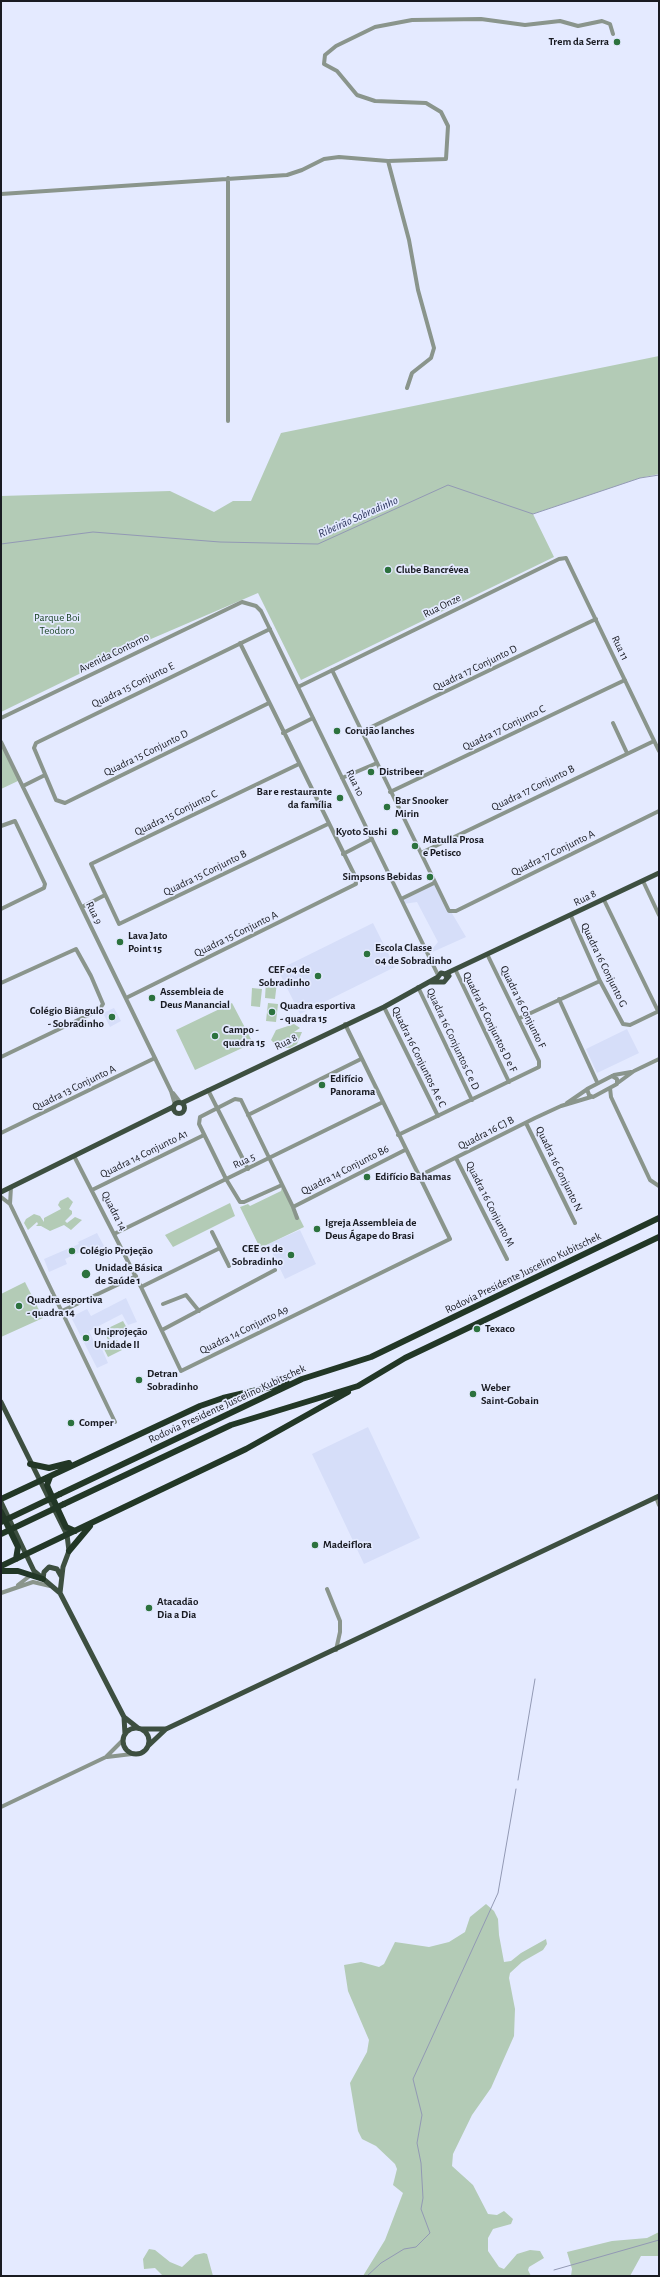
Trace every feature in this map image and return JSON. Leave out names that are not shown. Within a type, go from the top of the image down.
[{"type":"highway","name":"Rodovia Presidente Juscelino Kubitschek","points":[[1,1522],[302,1379],[371,1357],[659,1218]]},
{"type":"highway","name":"Rodovia Presidente Juscelino Kubitschek","points":[[1,1534],[231,1425],[358,1386],[411,1355],[659,1236]]},
{"type":"highway","points":[[30,1464],[49,1468],[64,1466],[200,1406],[223,1398],[302,1379]]},
{"type":"highway","points":[[1,1566],[246,1449],[358,1386]]},
{"type":"highway","points":[[1,1501],[110,1447]]},
{"type":"highway","points":[[50,1477],[47,1487],[66,1527],[75,1531]]},
{"type":"highway","points":[[1,1512],[18,1547],[16,1559]]},
{"type":"highway","points":[[69,1551],[80,1536],[97,1520]]},
{"type":"highway","points":[[59,1538],[63,1528]]},
{"type":"highway","points":[[1,1571],[33,1573],[43,1579]]},
{"type":"main road","name":"Rua 8","points":[[182,1104],[195,1096],[345,1024],[384,1007],[427,982],[442,977],[488,956],[659,873]]},
{"type":"main road","points":[[1,1192],[182,1104],[182,1113],[174,1108]]},
{"type":"main road","points":[[1,1402],[30,1464],[67,1535],[69,1551],[61,1576],[60,1593]]},
{"type":"main road","points":[[61,1576],[57,1569],[49,1567],[44,1572],[43,1579],[60,1593],[124,1717],[125,1734],[122,1741],[124,1748],[132,1754],[141,1753],[166,1729],[336,1650],[657,1496]]},
{"type":"main road","points":[[1,1501],[26,1554],[33,1573]]},
{"type":"main road","points":[[124,1717],[148,1737],[148,1746]]},
{"type":"main road","points":[[125,1734],[131,1729],[166,1729]]},
{"type":"street","points":[[1,194],[295,173],[331,157],[388,161],[446,159],[448,140],[446,119],[441,112],[426,103],[375,101],[357,95],[337,71],[324,64],[325,55],[336,46],[375,26],[412,20],[481,19],[525,25],[560,21],[578,26],[602,21],[610,24],[613,34]]},
{"type":"street","points":[[388,161],[409,240],[418,290],[434,348],[431,358],[412,373],[407,388]]},
{"type":"street","points":[[228,178],[228,421]]},
{"type":"street","name":"Rua 11","points":[[560,559],[566,558],[570,564],[659,751]]},
{"type":"street","name":"Rua Onze","points":[[298,687],[560,559]]},
{"type":"street","name":"Rua 10","points":[[235,606],[242,602],[250,603],[261,611],[401,899],[433,963],[442,977]]},
{"type":"street","name":"Avenida Contorno","points":[[1,718],[235,606]]},
{"type":"street","name":"Quadra 17 Conjunto D","points":[[361,732],[596,619]]},
{"type":"street","name":"Quadra 15 Conjunto E","points":[[45,775],[34,748],[36,743],[270,629]]},
{"type":"street","points":[[240,643],[343,854],[372,839]]},
{"type":"street","points":[[332,670],[421,853],[434,883],[401,899]]},
{"type":"street","name":"Quadra 17 Conjunto C","points":[[390,792],[625,680]]},
{"type":"street","name":"Quadra 15 Conjunto D","points":[[45,775],[56,800],[65,803],[269,703]]},
{"type":"street","points":[[283,733],[313,718]]},
{"type":"street","points":[[614,723],[626,753]]},
{"type":"street","name":"Quadra 17 Conjunto B","points":[[421,853],[654,740]]},
{"type":"street","name":"Rua 9","points":[[1,742],[171,1091]]},
{"type":"street","points":[[342,778],[377,763]]},
{"type":"street","name":"Quadra 15 Conjunto C","points":[[105,895],[91,864],[299,764]]},
{"type":"street","points":[[23,786],[45,775]]},
{"type":"street","name":"Quadra 17 Conjunto A","points":[[434,883],[448,910],[456,912],[659,811]]},
{"type":"street","points":[[1,826],[15,821],[45,882],[44,888],[1,909]]},
{"type":"street","name":"Quadra 15 Conjunto B","points":[[105,895],[119,924],[328,824]]},
{"type":"street","name":"Quadra 15 Conjunto A","points":[[126,998],[355,886],[355,876],[343,854]]},
{"type":"street","points":[[642,881],[659,915]]},
{"type":"street","points":[[82,907],[105,895]]},
{"type":"street","points":[[604,900],[658,1011]]},
{"type":"street","name":"Quadra 16 Conjunto G","points":[[571,916],[600,981],[622,1022],[628,1026],[658,1011]]},
{"type":"street","points":[[1,983],[74,949],[77,950],[91,976],[102,1002],[101,1008],[1,1057]]},
{"type":"street","name":"Quadra 16 Conjunto F","points":[[488,956],[520,1018],[540,1063],[539,1068],[508,1082]]},
{"type":"street","name":"Quadra 16 Conjuntos D e F","points":[[455,971],[508,1082]]},
{"type":"street","points":[[520,1018],[600,981]]},
{"type":"street","name":"Quadra 16 Conjuntos C e D","points":[[418,987],[472,1100]]},
{"type":"street","points":[[559,999],[596,1080]]},
{"type":"street","name":"Quadra 16 Conjuntos A e C","points":[[384,1007],[438,1116]]},
{"type":"street","points":[[345,1024],[405,1150],[419,1176]]},
{"type":"street","name":"Quadra 13 Conjunto A","points":[[1,1133],[155,1058]]},
{"type":"street","points":[[248,1115],[361,1059]]},
{"type":"street","points":[[634,1071],[659,1059]]},
{"type":"street","name":"Quadra 16 CJ B","points":[[419,1176],[561,1106],[586,1090],[596,1080],[634,1071]]},
{"type":"street","name":"Quadra 16 CJ B","points":[[561,1106],[591,1097],[610,1088],[634,1071]]},
{"type":"street","points":[[614,1076],[619,1082]]},
{"type":"street","points":[[398,1135],[508,1082]]},
{"type":"street","points":[[610,1088],[611,1097],[650,1180],[659,1186]]},
{"type":"street","points":[[208,1090],[248,1169]]},
{"type":"street","points":[[586,1090],[591,1097]]},
{"type":"street","points":[[171,1091],[182,1104]]},
{"type":"street","points":[[171,1091],[174,1108]]},
{"type":"street","points":[[603,1091],[611,1097]]},
{"type":"street","points":[[282,1185],[242,1203],[238,1201],[204,1135],[199,1124],[199,1118],[239,1099],[248,1115],[293,1207],[297,1218]]},
{"type":"street","name":"Rua 5","points":[[114,1234],[383,1102]]},
{"type":"street","name":"Quadra 16 Conjunto N","points":[[526,1123],[575,1223]]},
{"type":"street","name":"Quadra 14 Conjunto A1","points":[[92,1190],[204,1135]]},
{"type":"street","name":"Quadra 14 Conjunto B6","points":[[293,1207],[405,1150]]},
{"type":"street","name":"Quadra 14","points":[[74,1156],[136,1276],[181,1371]]},
{"type":"street","name":"Quadra 16 Conjunto M","points":[[456,1158],[507,1259]]},
{"type":"street","name":"Quadra 14 Conjunto A9","points":[[181,1371],[450,1239],[419,1176]]},
{"type":"street","points":[[11,1187],[9,1202],[115,1422]]},
{"type":"street","points":[[1,1198],[9,1202]]},
{"type":"street","points":[[212,1232],[229,1266]]},
{"type":"street","points":[[141,1287],[220,1248]]},
{"type":"street","points":[[162,1330],[275,1270]]},
{"type":"street","points":[[62,1312],[136,1276]]},
{"type":"street","points":[[163,1304],[186,1295],[198,1311]]},
{"type":"street","points":[[657,1496],[659,1505]]},
{"type":"street","points":[[12,1589],[33,1573]]},
{"type":"street","points":[[1,1593],[37,1582],[50,1586]]},
{"type":"street","points":[[328,1589],[340,1621],[336,1650]]},
{"type":"street","points":[[106,1757],[122,1741]]},
{"type":"street","points":[[1,1807],[106,1757],[132,1754]]},
{"type":"shaded area","points":[[434,883],[466,937],[428,954],[438,942],[417,902],[403,904],[401,899]]},
{"type":"shaded area","points":[[373,923],[395,967],[300,1014],[278,970]]},
{"type":"shaded area","name":"Colégio Biângulo - Sobradinho","points":[[114,1008],[121,1021],[110,1027],[103,1013]]},
{"type":"shaded area","points":[[627,1029],[639,1053],[597,1073],[586,1049]]},
{"type":"shaded area","points":[[300,1230],[316,1264],[285,1279],[268,1244]]},
{"type":"shaded area","points":[[97,1233],[104,1246],[87,1254],[85,1251],[82,1251],[65,1259],[67,1264],[49,1272],[44,1259],[79,1244],[78,1242]]},
{"type":"shaded area","points":[[126,1298],[137,1322],[128,1325],[122,1314],[89,1331],[97,1348],[101,1347],[108,1363],[97,1368],[71,1317],[87,1309],[91,1316]]},
{"type":"shaded area","points":[[368,1427],[420,1538],[364,1564],[312,1454]]},
{"type":"green space","name":"Parque Boi Teodoro","points":[[659,356],[659,474],[640,478],[533,514],[554,557],[301,680],[258,593],[151,639],[1,712],[1,496],[170,491],[214,512],[233,501],[251,501],[281,433]]},
{"type":"green space","points":[[1,742],[20,780],[1,789]]},
{"type":"green space","name":"Quadra esportiva - quadra 15","points":[[266,981],[277,982],[275,999],[265,998]]},
{"type":"green space","name":"Quadra esportiva - quadra 15","points":[[252,988],[262,989],[260,1007],[251,1006]]},
{"type":"green space","name":"Campo - quadra 15","points":[[232,1003],[253,1043],[195,1070],[176,1030]]},
{"type":"green space","name":"Quadra esportiva - quadra 15","points":[[268,1003],[278,1004],[276,1022],[266,1021]]},
{"type":"green space","points":[[294,1024],[300,1028],[294,1032],[302,1032],[297,1044],[290,1048],[281,1048],[271,1040],[276,1030]]},
{"type":"green space","points":[[282,1186],[285,1189],[304,1227],[260,1248],[240,1207],[248,1204],[250,1206],[281,1191]]},
{"type":"green space","points":[[68,1197],[73,1202],[69,1209],[72,1211],[72,1214],[65,1221],[67,1223],[75,1217],[82,1220],[71,1230],[64,1225],[50,1231],[41,1226],[36,1226],[38,1224],[37,1222],[28,1230],[24,1223],[26,1219],[34,1214],[40,1216],[44,1222],[44,1218],[61,1209],[58,1205],[60,1201]]},
{"type":"green space","points":[[230,1203],[235,1216],[173,1247],[165,1235]]},
{"type":"green space","name":"Quadra esportiva - quadra 14","points":[[25,1282],[43,1318],[1,1337],[1,1294]]},
{"type":"green space","points":[[123,1321],[128,1330],[108,1340],[104,1330]]},
{"type":"green space","points":[[117,1340],[122,1350],[108,1357],[103,1347]]},
{"type":"green space","points":[[486,1904],[494,1911],[498,1919],[499,1935],[504,1962],[511,1961],[521,1953],[546,1939],[547,1944],[543,1950],[522,1962],[510,1973],[509,1978],[515,2009],[514,2036],[491,2088],[472,2115],[453,2154],[452,2166],[473,2185],[488,2214],[497,2215],[504,2211],[513,2219],[511,2224],[493,2229],[488,2238],[488,2251],[499,2267],[504,2269],[517,2254],[530,2250],[540,2251],[544,2258],[529,2267],[528,2270],[531,2276],[363,2276],[385,2240],[403,2193],[393,2185],[397,2169],[395,2164],[376,2146],[362,2139],[358,2131],[350,2083],[367,2052],[369,2040],[348,1991],[344,1965],[361,1962],[379,1967],[384,1964],[395,1942],[429,1947],[449,1942],[465,1932],[470,1917]]},
{"type":"green space","points":[[659,2232],[659,2256],[641,2256],[630,2276],[571,2276],[572,2269],[567,2252],[612,2241],[647,2238]]},
{"type":"green space","points":[[149,2249],[155,2250],[170,2262],[182,2267],[195,2255],[204,2253],[207,2254],[213,2276],[163,2276],[155,2268],[144,2269],[143,2259]]},
{"type":"waterway","name":"Ribeirão Sobradinho","points":[[1,544],[93,532],[220,542],[318,544],[448,485],[533,514],[640,478],[659,475]]},
{"type":"waterway","points":[[518,1780],[535,1679]]},
{"type":"waterway","points":[[367,2276],[381,2263],[404,2249],[416,2247],[430,2233],[421,2209],[423,2198],[421,2163],[417,2143],[422,2115],[413,2079],[498,1893],[516,1789]]},
{"type":"waterway","points":[[554,2270],[659,2240]]},
{"type":"place","name":"Trem da Serra","points":[[617,42]]},
{"type":"place","name":"Clube Bancrévea","points":[[388,570]]},
{"type":"place","name":"Corujão lanches","points":[[337,731]]},
{"type":"place","name":"Distribeer","points":[[371,772]]},
{"type":"place","name":"Bar e restaurante da família","points":[[340,798]]},
{"type":"place","name":"Bar Snooker Mirin","points":[[387,807]]},
{"type":"place","name":"Kyoto Sushi","points":[[395,832]]},
{"type":"place","name":"Matulla Prosa e Petisco","points":[[415,846]]},
{"type":"place","name":"Simpsons Bebidas","points":[[430,877]]},
{"type":"place","name":"Lava Jato Point 15","points":[[120,942]]},
{"type":"place","name":"Escola Classe 04 de Sobradinho","points":[[367,954]]},
{"type":"place","name":"CEF 04 de Sobradinho","points":[[318,976]]},
{"type":"place","name":"Assembleia de Deus Manancial","points":[[152,998]]},
{"type":"place","name":"Quadra esportiva - quadra 15","points":[[272,1012]]},
{"type":"place","name":"Colégio Biângulo - Sobradinho","points":[[112,1017]]},
{"type":"place","name":"Campo - quadra 15","points":[[215,1036]]},
{"type":"place","name":"Edifício Panorama","points":[[322,1085]]},
{"type":"place","name":"Edifício Bahamas","points":[[367,1177]]},
{"type":"place","name":"Igreja Assembleia de Deus Ágape do Brasi","points":[[317,1229]]},
{"type":"place","name":"Colégio Projeção","points":[[72,1251]]},
{"type":"place","name":"CEE 01 de Sobradinho","points":[[291,1255]]},
{"type":"place","name":"Unidade Básica de Saúde 1","points":[[86,1274]]},
{"type":"place","name":"Quadra esportiva - quadra 14","points":[[19,1306]]},
{"type":"place","name":"Texaco","points":[[477,1329]]},
{"type":"place","name":"Uniprojeção Unidade II","points":[[86,1338]]},
{"type":"place","name":"Detran Sobradinho","points":[[139,1380]]},
{"type":"place","name":"Weber Saint-Gobain","points":[[473,1394]]},
{"type":"place","name":"Comper","points":[[71,1423]]},
{"type":"place","name":"Madeiflora","points":[[315,1545]]},
{"type":"place","name":"Atacadão Dia a Dia","points":[[149,1608]]}]
